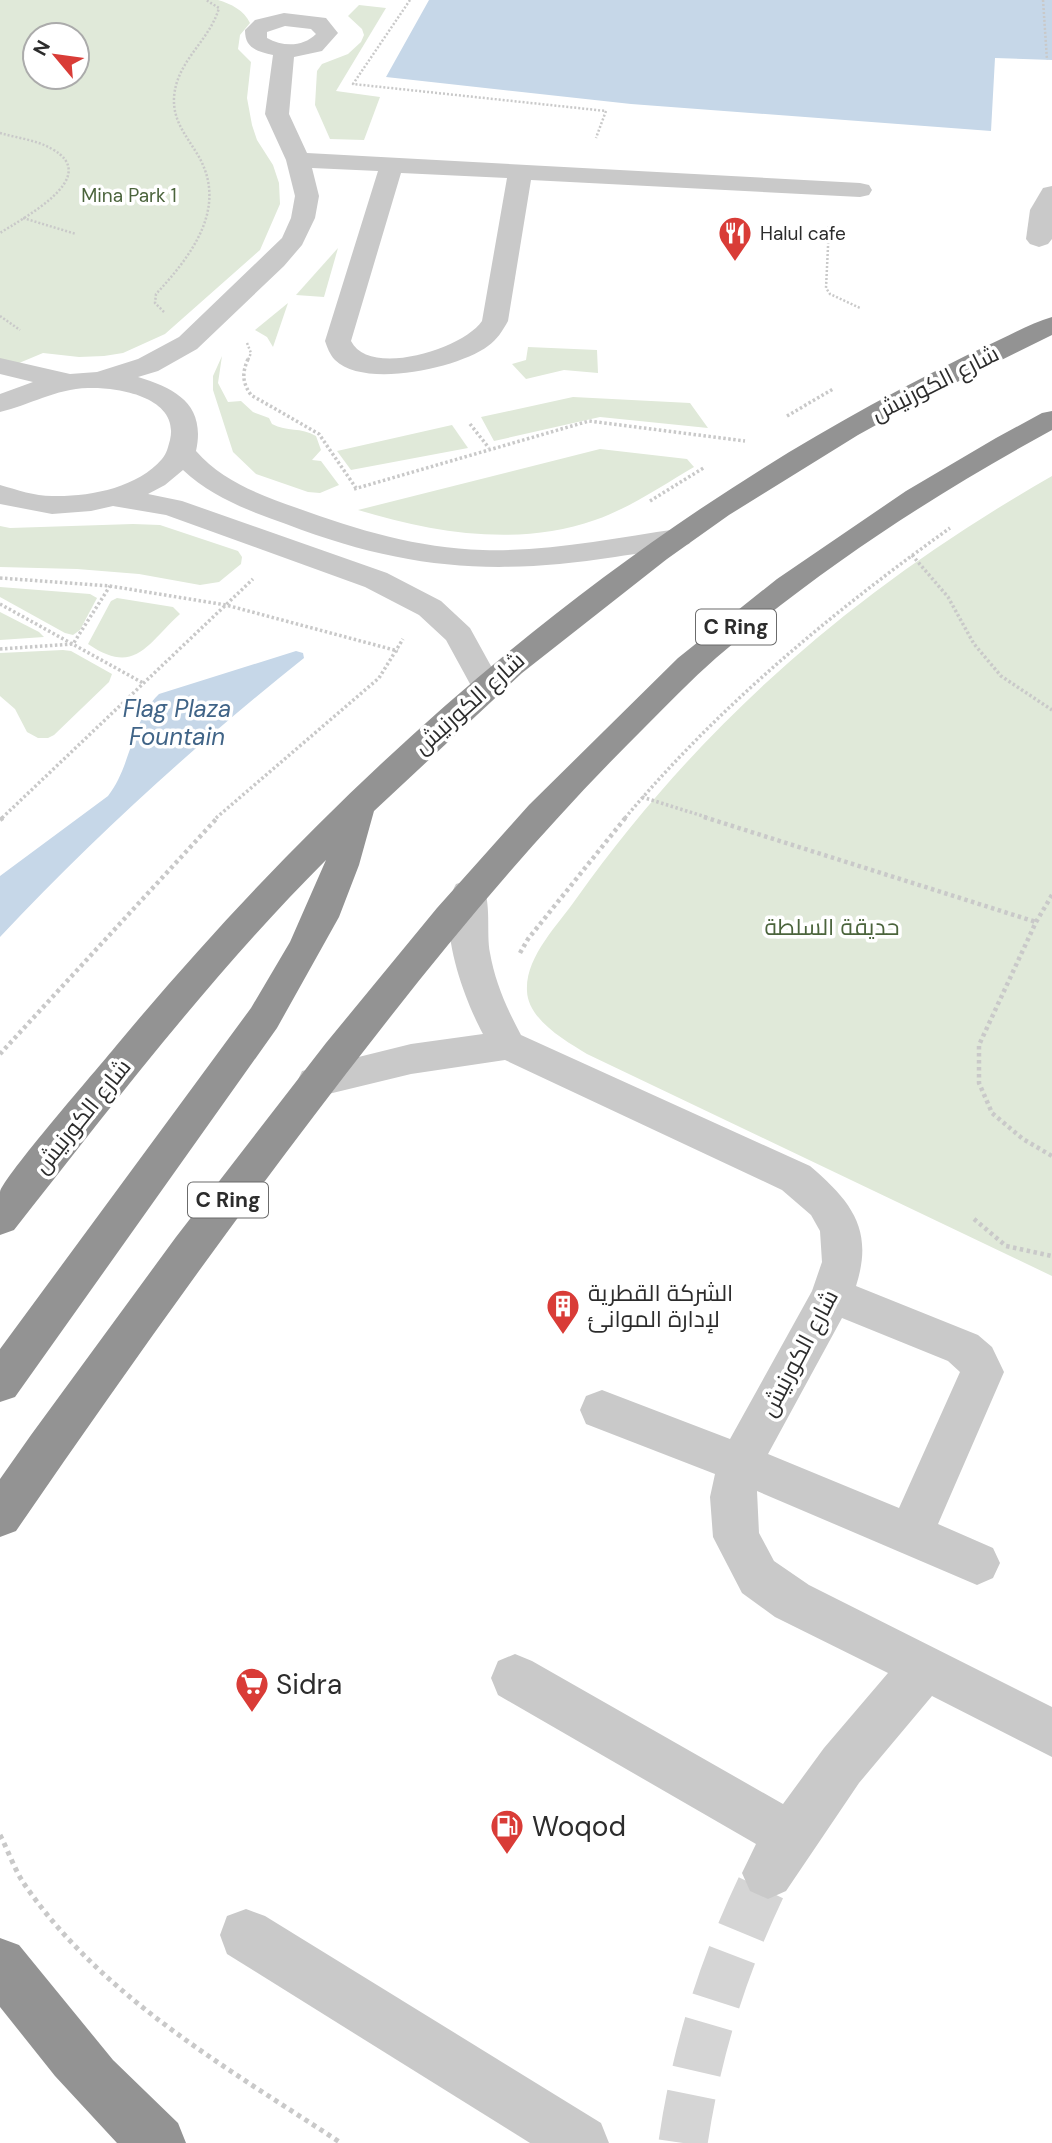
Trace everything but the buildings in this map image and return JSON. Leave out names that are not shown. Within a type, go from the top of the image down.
[{"type":"highway","name":"شارع الكورنيش","points":[[0,1218],[169,1008],[243,924],[358,808],[486,686],[582,607],[772,474],[910,393],[1052,325]]},
{"type":"highway","name":"C Ring","points":[[0,1516],[92,1385],[316,1082],[469,894],[571,780],[704,652],[821,560],[913,498],[1052,419]]},
{"type":"highway","points":[[0,1383],[264,1018],[292,974],[335,889],[349,848],[358,808]]},
{"type":"highway","points":[[0,1964],[86,2072],[119,2109],[158,2143]]},
{"type":"street","points":[[252,3],[290,19],[318,23],[327,33],[318,44],[284,51],[262,46],[254,36],[263,25],[290,19],[318,0]]},
{"type":"street","points":[[97,380],[148,365],[188,342],[275,261],[292,240],[303,218],[307,196],[299,160],[278,121],[284,51]]},
{"type":"street","points":[[299,160],[860,190]]},
{"type":"street","points":[[392,164],[338,341],[339,349],[345,356],[367,366],[397,366],[446,356],[478,342],[488,332],[495,321],[520,171]]},
{"type":"street","points":[[1039,239],[1042,210],[1052,192]]},
{"type":"street","points":[[0,494],[24,502],[84,504],[114,497],[144,485],[167,470],[182,452],[186,431],[180,412],[178,377],[188,342]]},
{"type":"street","points":[[0,366],[68,381]]},
{"type":"street","points":[[0,404],[43,386],[68,381],[97,380],[132,384],[160,395],[180,412]]},
{"type":"street","points":[[182,452],[193,467],[225,490],[315,525],[391,548],[481,559],[565,554],[678,538]]},
{"type":"street","points":[[114,497],[172,507],[376,580],[430,608],[459,635],[486,686]]},
{"type":"street","points":[[316,1082],[411,1059],[508,1045],[477,984],[467,923],[469,894]]},
{"type":"street","name":"شارع الكورنيش","points":[[508,1045],[796,1178],[825,1203],[840,1229],[843,1262],[832,1295],[740,1463],[733,1497],[736,1537],[758,1577],[792,1601],[1052,1733]]},
{"type":"street","points":[[832,1295],[963,1349],[977,1360],[982,1372],[910,1535]]},
{"type":"street","points":[[602,1410],[740,1463],[977,1563]]},
{"type":"street","points":[[515,1678],[779,1854],[855,1744],[926,1667]]},
{"type":"street","points":[[246,1935],[581,2143]]},
{"type":"path","points":[[206,0],[219,8],[217,19],[199,39],[181,67],[175,84],[174,115],[179,129],[200,158],[209,179],[211,197],[206,223],[194,251],[156,295],[155,303],[160,310],[170,315],[213,320]]},
{"type":"path","points":[[410,0],[353,84],[606,111],[597,134]]},
{"type":"path","points":[[1043,0],[1047,60]]},
{"type":"path","points":[[0,134],[52,149],[64,156],[70,165],[69,181],[63,189],[0,233]]},
{"type":"path","points":[[22,218],[76,234]]},
{"type":"path","points":[[315,525],[356,488],[589,421],[745,441]]},
{"type":"path","points":[[470,424],[489,448]]},
{"type":"path","points":[[518,956],[528,939],[642,797],[707,730],[791,649],[957,523]]},
{"type":"path","points":[[0,820],[271,562],[254,553],[266,541]]},
{"type":"path","points":[[912,555],[948,597],[974,644],[1001,676],[1052,710]]},
{"type":"path","points":[[0,578],[110,586],[226,605],[398,651]]},
{"type":"path","points":[[73,644],[110,586]]},
{"type":"path","points":[[0,604],[143,683]]},
{"type":"path","points":[[0,1054],[206,827],[379,678],[398,651],[408,627],[430,608]]},
{"type":"path","points":[[0,649],[73,644]]},
{"type":"path","points":[[642,797],[1036,922]]},
{"type":"path","points":[[1052,895],[1036,922],[979,1045],[979,1083],[992,1113],[1023,1139],[1052,1156]]},
{"type":"path","points":[[974,1219],[1006,1246],[1052,1256]]},
{"type":"path","points":[[0,1835],[25,1885],[67,1939],[117,1988],[173,2031],[341,2143]]},
{"type":"green space","name":"Mina Park 1","points":[[0,0],[218,0],[228,3],[244,14],[250,23],[240,35],[238,49],[251,62],[247,98],[252,125],[257,140],[273,165],[279,183],[280,204],[260,250],[165,334],[123,353],[104,356],[79,357],[43,353],[0,371]]},
{"type":"green space","points":[[359,5],[386,8],[336,91],[380,97],[364,140],[330,139],[315,105],[317,71],[322,64],[348,54],[361,42],[364,35],[362,29],[348,16]]},
{"type":"green space","points":[[338,248],[324,297],[296,295]]},
{"type":"green space","points":[[288,303],[273,347],[267,337],[255,330]]},
{"type":"green space","points":[[528,347],[597,350],[598,373],[564,370],[526,379],[512,364],[526,360]]},
{"type":"green space","points":[[222,356],[218,383],[228,402],[241,401],[253,412],[269,418],[272,424],[316,436],[321,450],[312,460],[321,461],[339,485],[320,493],[308,492],[256,474],[233,452],[213,390],[213,376]]},
{"type":"green space","points":[[573,397],[690,403],[708,428],[600,417],[494,441],[481,417]]},
{"type":"green space","points":[[452,425],[468,448],[351,470],[337,451]]},
{"type":"green space","points":[[600,449],[687,459],[694,467],[608,515],[566,528],[536,533],[476,534],[416,525],[358,510]]},
{"type":"green space","name":"حديقة السلطة","points":[[1052,476],[1052,1276],[587,1054],[559,1036],[541,1020],[529,1002],[527,991],[531,966],[552,931],[626,833],[678,772],[733,715],[790,661],[851,610],[982,518]]},
{"type":"green space","points":[[160,525],[238,551],[242,557],[241,564],[219,582],[200,585],[139,574],[0,567],[0,526],[10,528]]},
{"type":"green space","points":[[0,587],[90,594],[97,598],[80,630],[73,635],[0,597]]},
{"type":"green space","points":[[117,598],[173,607],[180,614],[139,653],[129,657],[117,657],[88,644],[111,601]]},
{"type":"green space","points":[[0,612],[39,632],[44,637],[0,640]]},
{"type":"green space","points":[[71,651],[112,674],[109,682],[54,735],[38,738],[27,732],[15,709],[0,696],[0,653]]},
{"type":"water","points":[[429,0],[1052,0],[1052,60],[995,58],[991,131],[631,104],[386,77]]},
{"type":"water","name":"Flag Plaza Fountain","points":[[296,651],[303,653],[304,658],[147,792],[72,863],[0,937],[0,876],[108,796],[122,771],[143,717],[159,694]]},
{"type":"tunnel","points":[[683,2143],[696,2073],[715,2005],[739,1938],[768,1873]]},
{"type":"place","name":"Halul cafe","points":[[735,263]]},
{"type":"place","name":"الشركة القطرية لإدارة الموانئ","points":[[563,1336]]},
{"type":"place","name":"Sidra","points":[[252,1714]]},
{"type":"place","name":"Woqod","points":[[507,1856]]}]
